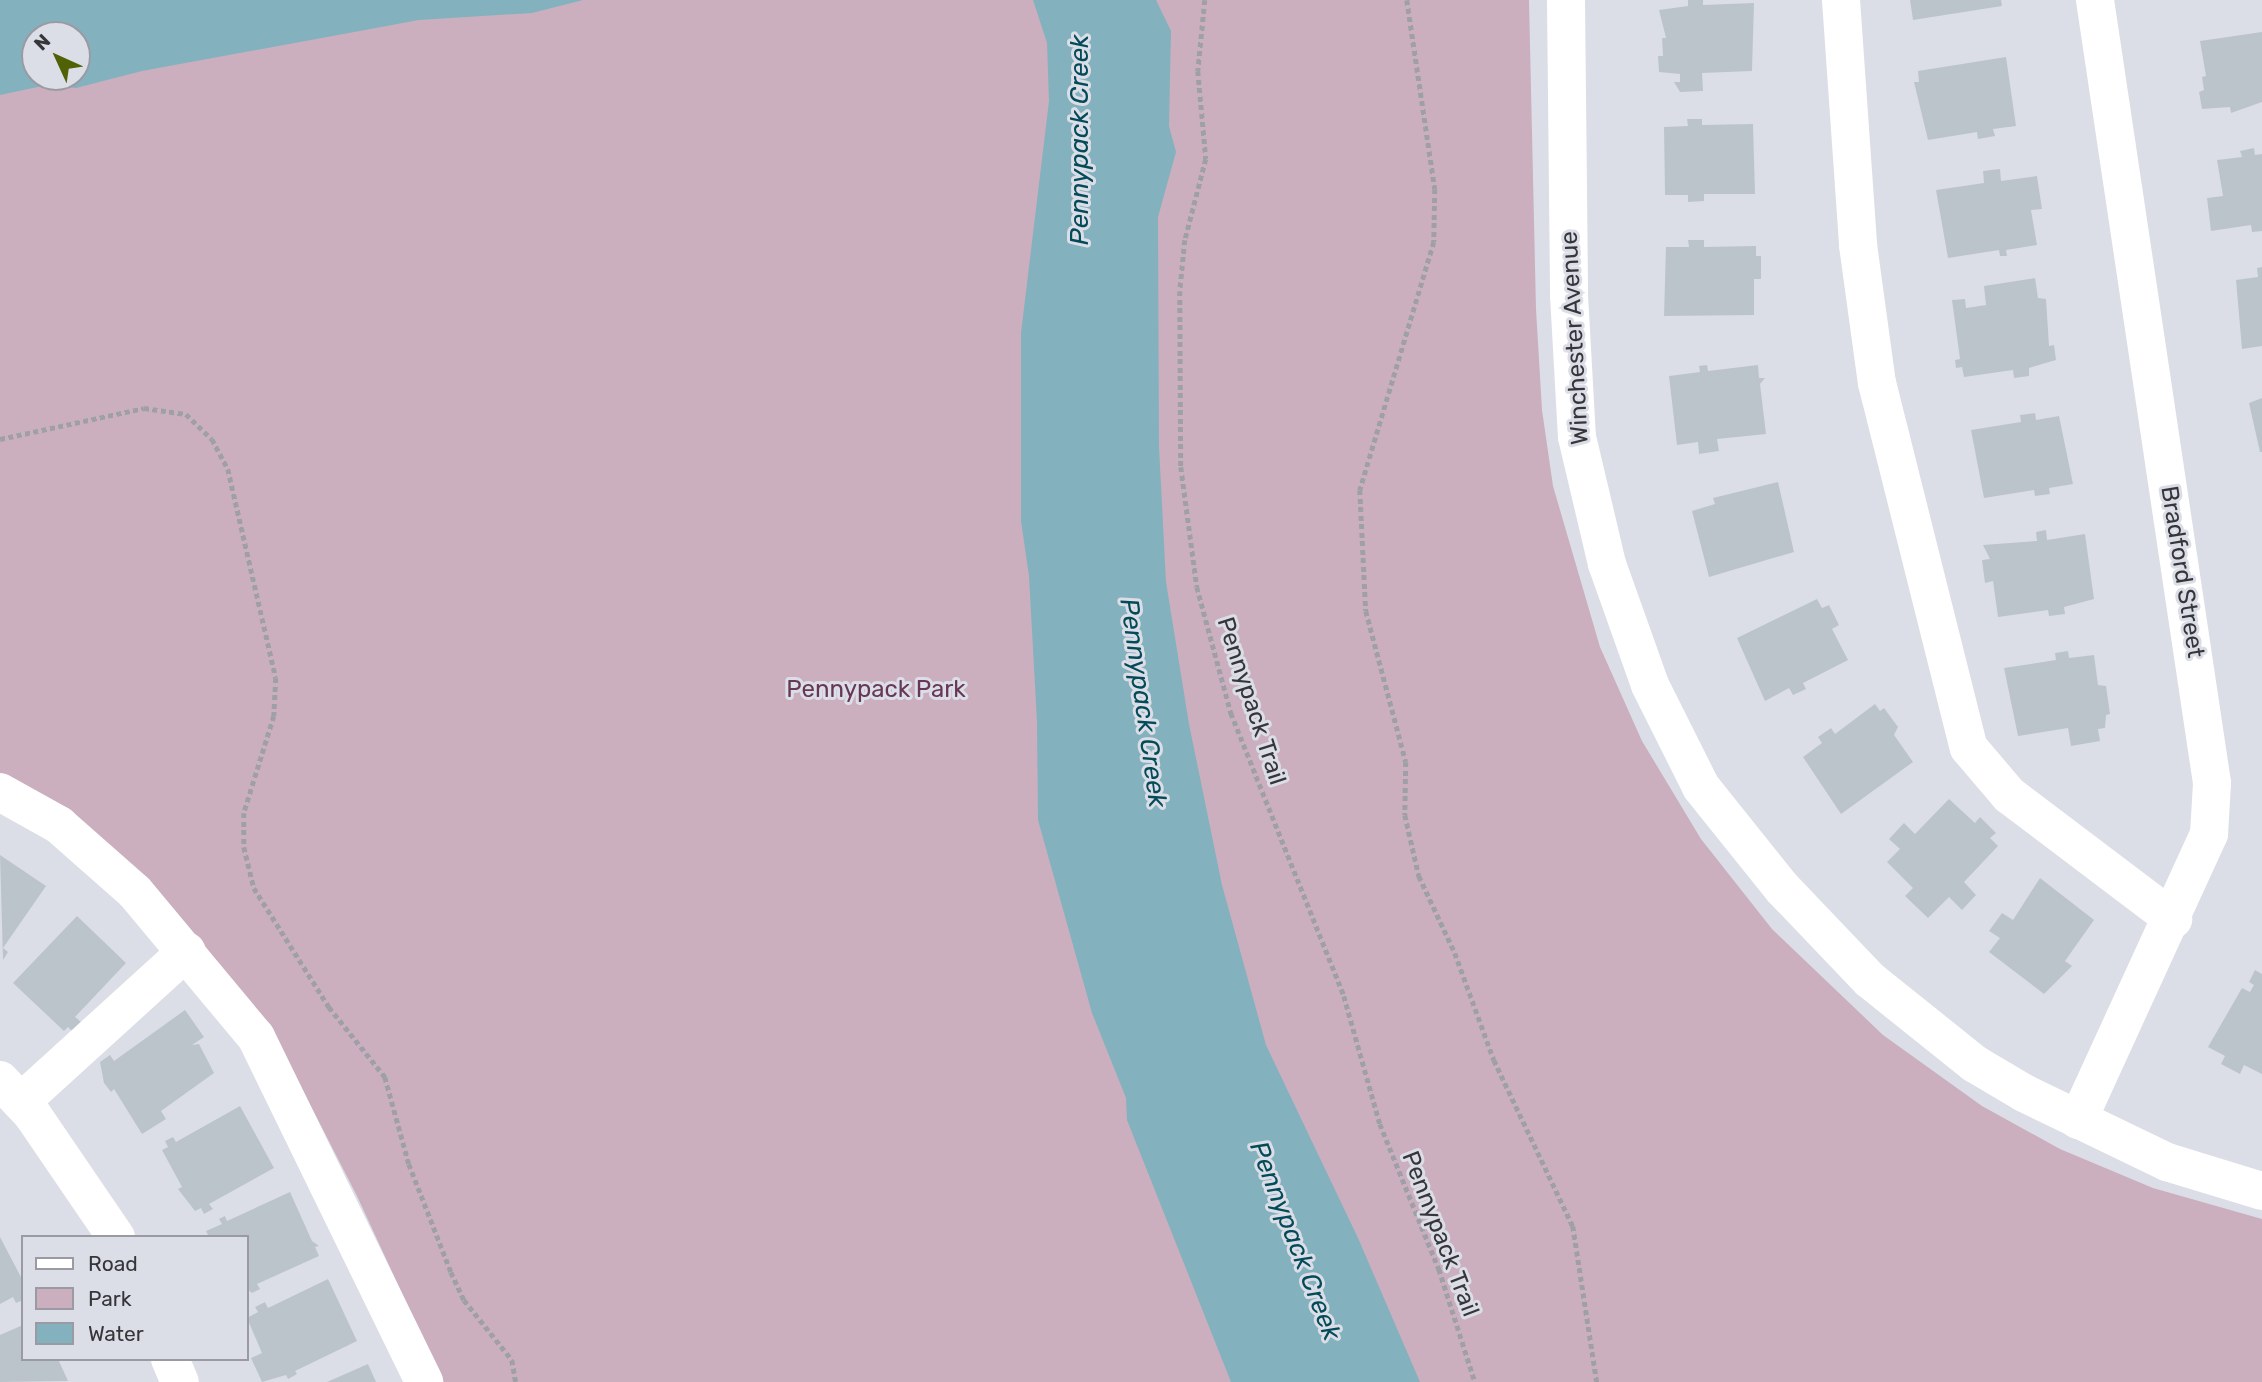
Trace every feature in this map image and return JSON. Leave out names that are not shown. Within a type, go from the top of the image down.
[{"type":"street","name":"Winchester Avenue","points":[[1566,0],[1569,295],[1577,437],[1607,564],[1650,685],[1702,787],[1782,888],[1870,980],[1975,1064],[2078,1120],[2167,1161],[2262,1191]]},
{"type":"street","points":[[1841,0],[1858,245],[1877,383],[1969,748],[2009,795],[2174,919]]},
{"type":"street","name":"Bradford Street","points":[[2078,1120],[2174,919],[2209,834],[2210,752],[2095,0]]},
{"type":"street","points":[[0,792],[59,825],[135,891],[256,1037],[424,1382]]},
{"type":"street","points":[[115,1235],[10,1091],[187,951]]},
{"type":"street","points":[[171,1361],[180,1382]]},
{"type":"path","name":"Pennypack Trail","points":[[1205,0],[1198,71],[1206,159],[1185,240],[1180,291],[1181,467],[1197,587],[1223,688],[1344,996],[1380,1125],[1443,1281],[1475,1382]]},
{"type":"path","points":[[1407,0],[1435,189],[1434,242],[1360,490],[1366,611],[1406,762],[1405,815],[1419,876],[1455,953],[1494,1060],[1573,1226],[1597,1382]]},
{"type":"path","points":[[0,439],[144,408],[186,414],[212,439],[228,468],[276,678],[274,716],[244,813],[244,847],[254,888],[329,1007],[385,1077],[409,1164],[451,1272],[464,1300],[512,1360],[516,1382]]},
{"type":"green space","name":"Pennypack Park","points":[[0,0],[1529,0],[1536,309],[1542,410],[1553,486],[1600,647],[1642,741],[1701,839],[1772,929],[1883,1035],[1982,1106],[2060,1149],[2153,1188],[2262,1219],[2262,1382],[443,1382],[357,1196],[278,1042],[0,777]]},
{"type":"water","points":[[0,0],[583,0],[532,13],[419,20],[142,71],[91,84],[91,21],[21,21],[21,91],[0,95]]},
{"type":"water","name":"Pennypack Creek","points":[[1033,0],[1156,0],[1171,31],[1169,126],[1176,152],[1158,217],[1159,447],[1166,582],[1189,724],[1222,885],[1266,1045],[1358,1238],[1420,1382],[1231,1382],[1127,1120],[1126,1098],[1092,1013],[1038,820],[1037,722],[1029,576],[1021,521],[1021,333],[1049,101],[1047,43]]},
{"type":"building","points":[[1688,0],[1703,0],[1703,5],[1754,3],[1752,71],[1702,73],[1703,91],[1680,92],[1674,82],[1680,82],[1680,74],[1659,72],[1658,56],[1663,56],[1662,38],[1666,38],[1659,10],[1688,6]]},
{"type":"building","points":[[1910,0],[2001,0],[2002,6],[1913,20]]},
{"type":"building","points":[[2262,32],[2262,102],[2231,113],[2230,107],[2202,109],[2199,92],[2204,90],[2202,77],[2206,76],[2200,41]]},
{"type":"building","points":[[2006,57],[2016,126],[1993,129],[1995,136],[1978,139],[1977,132],[1928,140],[1914,82],[1919,82],[1918,71]]},
{"type":"building","points":[[1687,119],[1702,119],[1702,125],[1753,124],[1755,194],[1704,194],[1704,201],[1688,202],[1688,195],[1665,195],[1664,127],[1688,126]]},
{"type":"building","points":[[2254,148],[2255,155],[2262,154],[2262,231],[2252,232],[2251,225],[2211,231],[2207,198],[2223,196],[2217,160],[2242,157],[2240,151]]},
{"type":"building","points":[[2000,169],[2001,181],[2037,176],[2042,209],[2031,210],[2037,245],[2006,250],[2007,256],[2000,256],[1999,250],[1948,258],[1936,190],[1984,183],[1983,171]]},
{"type":"building","points":[[1688,240],[1704,240],[1704,247],[1756,246],[1756,256],[1761,256],[1761,279],[1754,279],[1754,315],[1664,316],[1666,247],[1689,247]]},
{"type":"building","points":[[2262,267],[2262,346],[2242,349],[2236,280],[2258,277],[2257,268]]},
{"type":"building","points":[[2035,278],[2038,298],[2046,299],[2049,346],[2054,345],[2056,360],[2029,368],[2029,376],[2014,378],[2013,370],[1964,377],[1962,367],[1956,368],[1955,360],[1960,359],[1952,300],[1965,299],[1966,308],[1986,305],[1984,286]]},
{"type":"building","points":[[1707,365],[1708,371],[1758,365],[1759,378],[1765,378],[1760,384],[1766,434],[1717,439],[1719,451],[1699,454],[1698,442],[1677,445],[1669,376],[1700,372],[1699,366]]},
{"type":"building","points":[[2262,398],[2262,452],[2260,452],[2249,403]]},
{"type":"building","points":[[2035,413],[2036,420],[2059,416],[2073,484],[2049,488],[2050,494],[2035,496],[2034,490],[1984,498],[1971,430],[2021,422],[2020,415]]},
{"type":"building","points":[[1778,482],[1794,552],[1709,577],[1692,511],[1715,504],[1713,498]]},
{"type":"building","points":[[2046,530],[2047,540],[2085,534],[2094,599],[2064,607],[2065,614],[2049,616],[2048,610],[1998,617],[1993,581],[1985,583],[1982,560],[1990,559],[1983,545],[2037,541],[2036,532]]},
{"type":"building","points":[[1817,599],[1822,608],[1829,605],[1839,625],[1832,629],[1848,660],[1803,683],[1806,689],[1793,695],[1789,688],[1765,701],[1737,638]]},
{"type":"building","points":[[2068,651],[2069,658],[2094,655],[2098,685],[2106,686],[2110,714],[2106,715],[2105,728],[2098,729],[2100,741],[2071,746],[2068,728],[2018,736],[2004,668],[2056,660],[2055,653]]},
{"type":"building","points":[[1875,704],[1880,711],[1884,708],[1898,727],[1894,735],[1913,762],[1841,814],[1803,757],[1822,743],[1818,737],[1831,728],[1835,734]]},
{"type":"building","points":[[1949,799],[1975,823],[1980,817],[1996,833],[1990,838],[1998,846],[1964,882],[1976,895],[1962,910],[1949,897],[1928,918],[1905,896],[1913,888],[1887,862],[1900,849],[1889,839],[1904,823],[1915,834]]},
{"type":"building","points":[[0,855],[46,886],[3,948],[8,952],[3,960]]},
{"type":"building","points":[[2040,878],[2094,920],[2065,961],[2072,966],[2044,994],[1989,952],[2000,938],[1989,931],[2002,913],[2013,920]]},
{"type":"building","points":[[77,916],[126,963],[75,1017],[81,1022],[72,1031],[68,1027],[64,1031],[13,983]]},
{"type":"building","points":[[2255,970],[2262,974],[2262,1074],[2244,1065],[2240,1074],[2221,1064],[2225,1056],[2208,1047],[2242,988],[2250,992],[2254,985],[2249,982]]},
{"type":"building","points":[[185,1010],[204,1037],[192,1045],[199,1044],[214,1073],[161,1111],[166,1119],[142,1134],[114,1089],[111,1092],[104,1083],[100,1062],[110,1055],[114,1061]]},
{"type":"building","points":[[240,1106],[274,1168],[209,1204],[213,1209],[204,1214],[201,1208],[195,1211],[178,1189],[182,1187],[162,1150],[168,1147],[165,1141],[173,1137],[176,1142]]},
{"type":"building","points":[[290,1192],[312,1241],[319,1246],[315,1247],[319,1256],[257,1284],[260,1289],[252,1293],[248,1290],[248,1235],[208,1235],[206,1231],[222,1224],[219,1219],[225,1216],[227,1221]]},
{"type":"building","points":[[0,1237],[21,1277],[21,1301],[16,1303],[13,1297],[0,1304]]},
{"type":"building","points":[[328,1279],[357,1341],[295,1371],[297,1374],[288,1379],[286,1375],[262,1382],[251,1358],[262,1353],[248,1317],[258,1312],[255,1307],[265,1302],[268,1308]]},
{"type":"building","points":[[21,1326],[21,1361],[59,1361],[68,1381],[0,1382],[0,1335]]},
{"type":"building","points":[[368,1364],[376,1382],[327,1382]]}]
